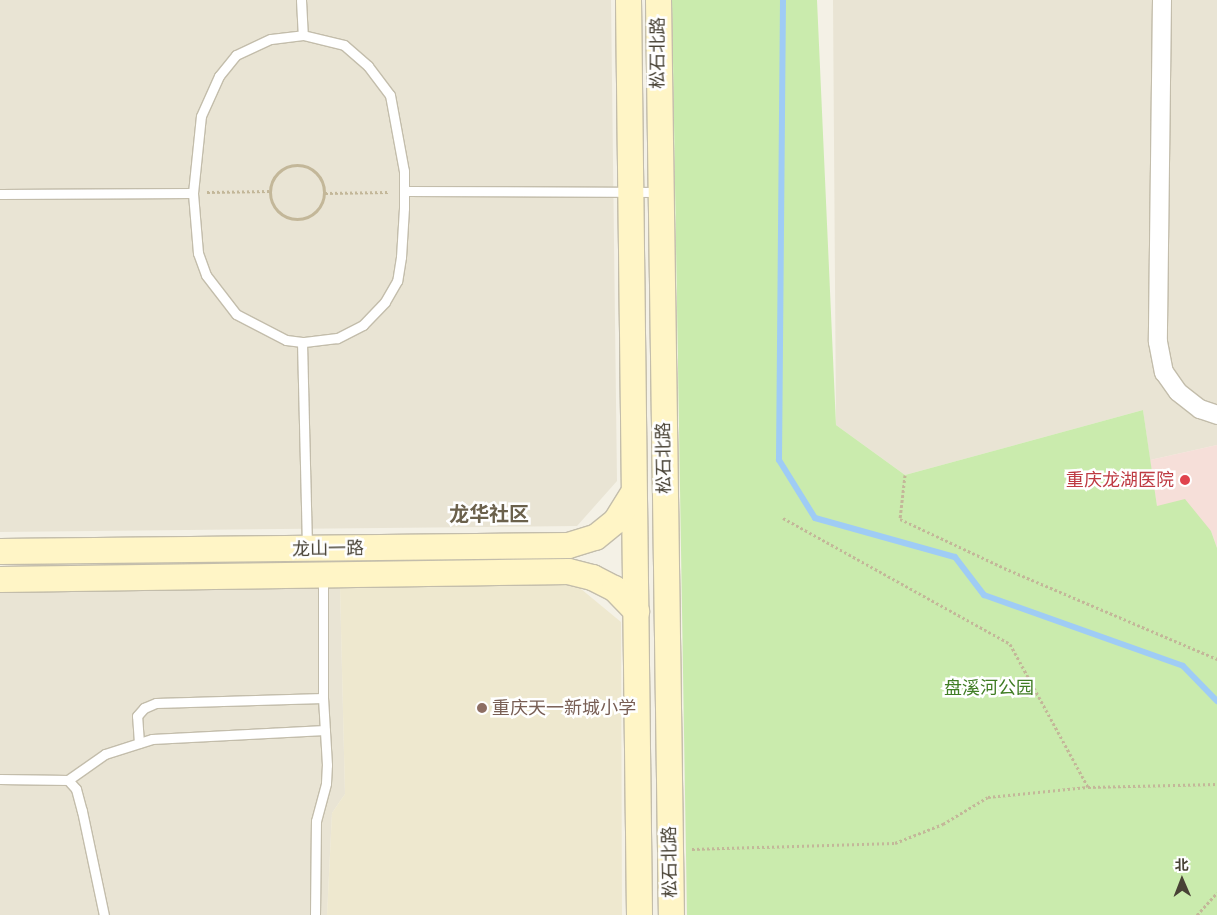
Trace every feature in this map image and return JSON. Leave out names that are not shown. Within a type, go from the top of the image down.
[{"type":"main road","name":"松石北路","points":[[628,0],[639,915]]},
{"type":"main road","name":"松石北路","points":[[658,0],[659,192],[671,915]]},
{"type":"main road","name":"龙山一路","points":[[0,552],[308,550],[568,545],[595,537],[615,522],[633,492]]},
{"type":"main road","name":"龙山一路","points":[[0,579],[568,570],[592,577],[614,588],[636,611]]},
{"type":"street","points":[[1162,0],[1158,342],[1164,372],[1178,392],[1200,409],[1217,415]]},
{"type":"lane","points":[[301,0],[303,35]]},
{"type":"lane","points":[[303,35],[344,45],[368,66],[390,95],[404,171],[404,191],[402,257],[397,281],[385,302],[363,325],[337,338],[302,342],[286,340],[236,314],[206,275],[198,253],[194,193],[202,116],[218,76],[236,56],[272,39],[303,35]]},
{"type":"lane","points":[[404,191],[659,192]]},
{"type":"lane","points":[[0,194],[194,193]]},
{"type":"lane","points":[[302,342],[308,550]]},
{"type":"lane","points":[[315,915],[316,820],[326,783],[323,698],[323,575]]},
{"type":"lane","points":[[139,743],[137,716],[144,708],[156,703],[323,698]]},
{"type":"lane","points":[[0,779],[68,780],[104,754],[152,739],[325,730]]},
{"type":"lane","points":[[68,780],[76,789],[82,811],[104,915]]},
{"type":"path","points":[[298,165],[307,166],[315,171],[322,179],[325,193],[321,206],[315,214],[297,220],[279,213],[273,206],[270,191],[274,178],[280,171],[298,165]]},
{"type":"path","points":[[194,193],[270,191]]},
{"type":"path","points":[[325,193],[404,191]]},
{"type":"path","points":[[905,475],[900,518],[1004,568],[1217,660]]},
{"type":"path","points":[[783,518],[1010,644],[1088,787]]},
{"type":"path","points":[[670,849],[895,844],[943,824],[988,797],[1088,787],[1217,784]]},
{"type":"path","points":[[1197,915],[1217,893]]},
{"type":"shaded area","points":[[0,0],[611,0],[617,481],[577,526],[0,532]]},
{"type":"shaded area","points":[[833,0],[1217,0],[1217,445],[1150,460],[1143,410],[905,475],[836,425]]},
{"type":"shaded area","name":"重庆龙湖医院","points":[[1217,445],[1217,548],[1211,531],[1157,506],[1150,460]]},
{"type":"shaded area","name":"重庆天一新城小学","points":[[575,584],[621,622],[622,915],[327,915],[332,813],[345,794],[340,587]]},
{"type":"shaded area","points":[[340,587],[345,794],[332,813],[327,915],[0,915],[0,592]]},
{"type":"green space","name":"盘溪河公园","points":[[672,0],[817,0],[836,425],[905,475],[1143,410],[1157,506],[1185,499],[1211,531],[1217,548],[1217,915],[687,915]]},
{"type":"waterway","points":[[783,0],[779,460],[815,518],[955,557],[984,595],[1183,666],[1217,701]]},
{"type":"place","name":"重庆龙湖医院","points":[[1185,480]]},
{"type":"place","name":"重庆天一新城小学","points":[[482,708]]},
{"type":"district","name":"龙华社区","points":[[489,514]]}]
